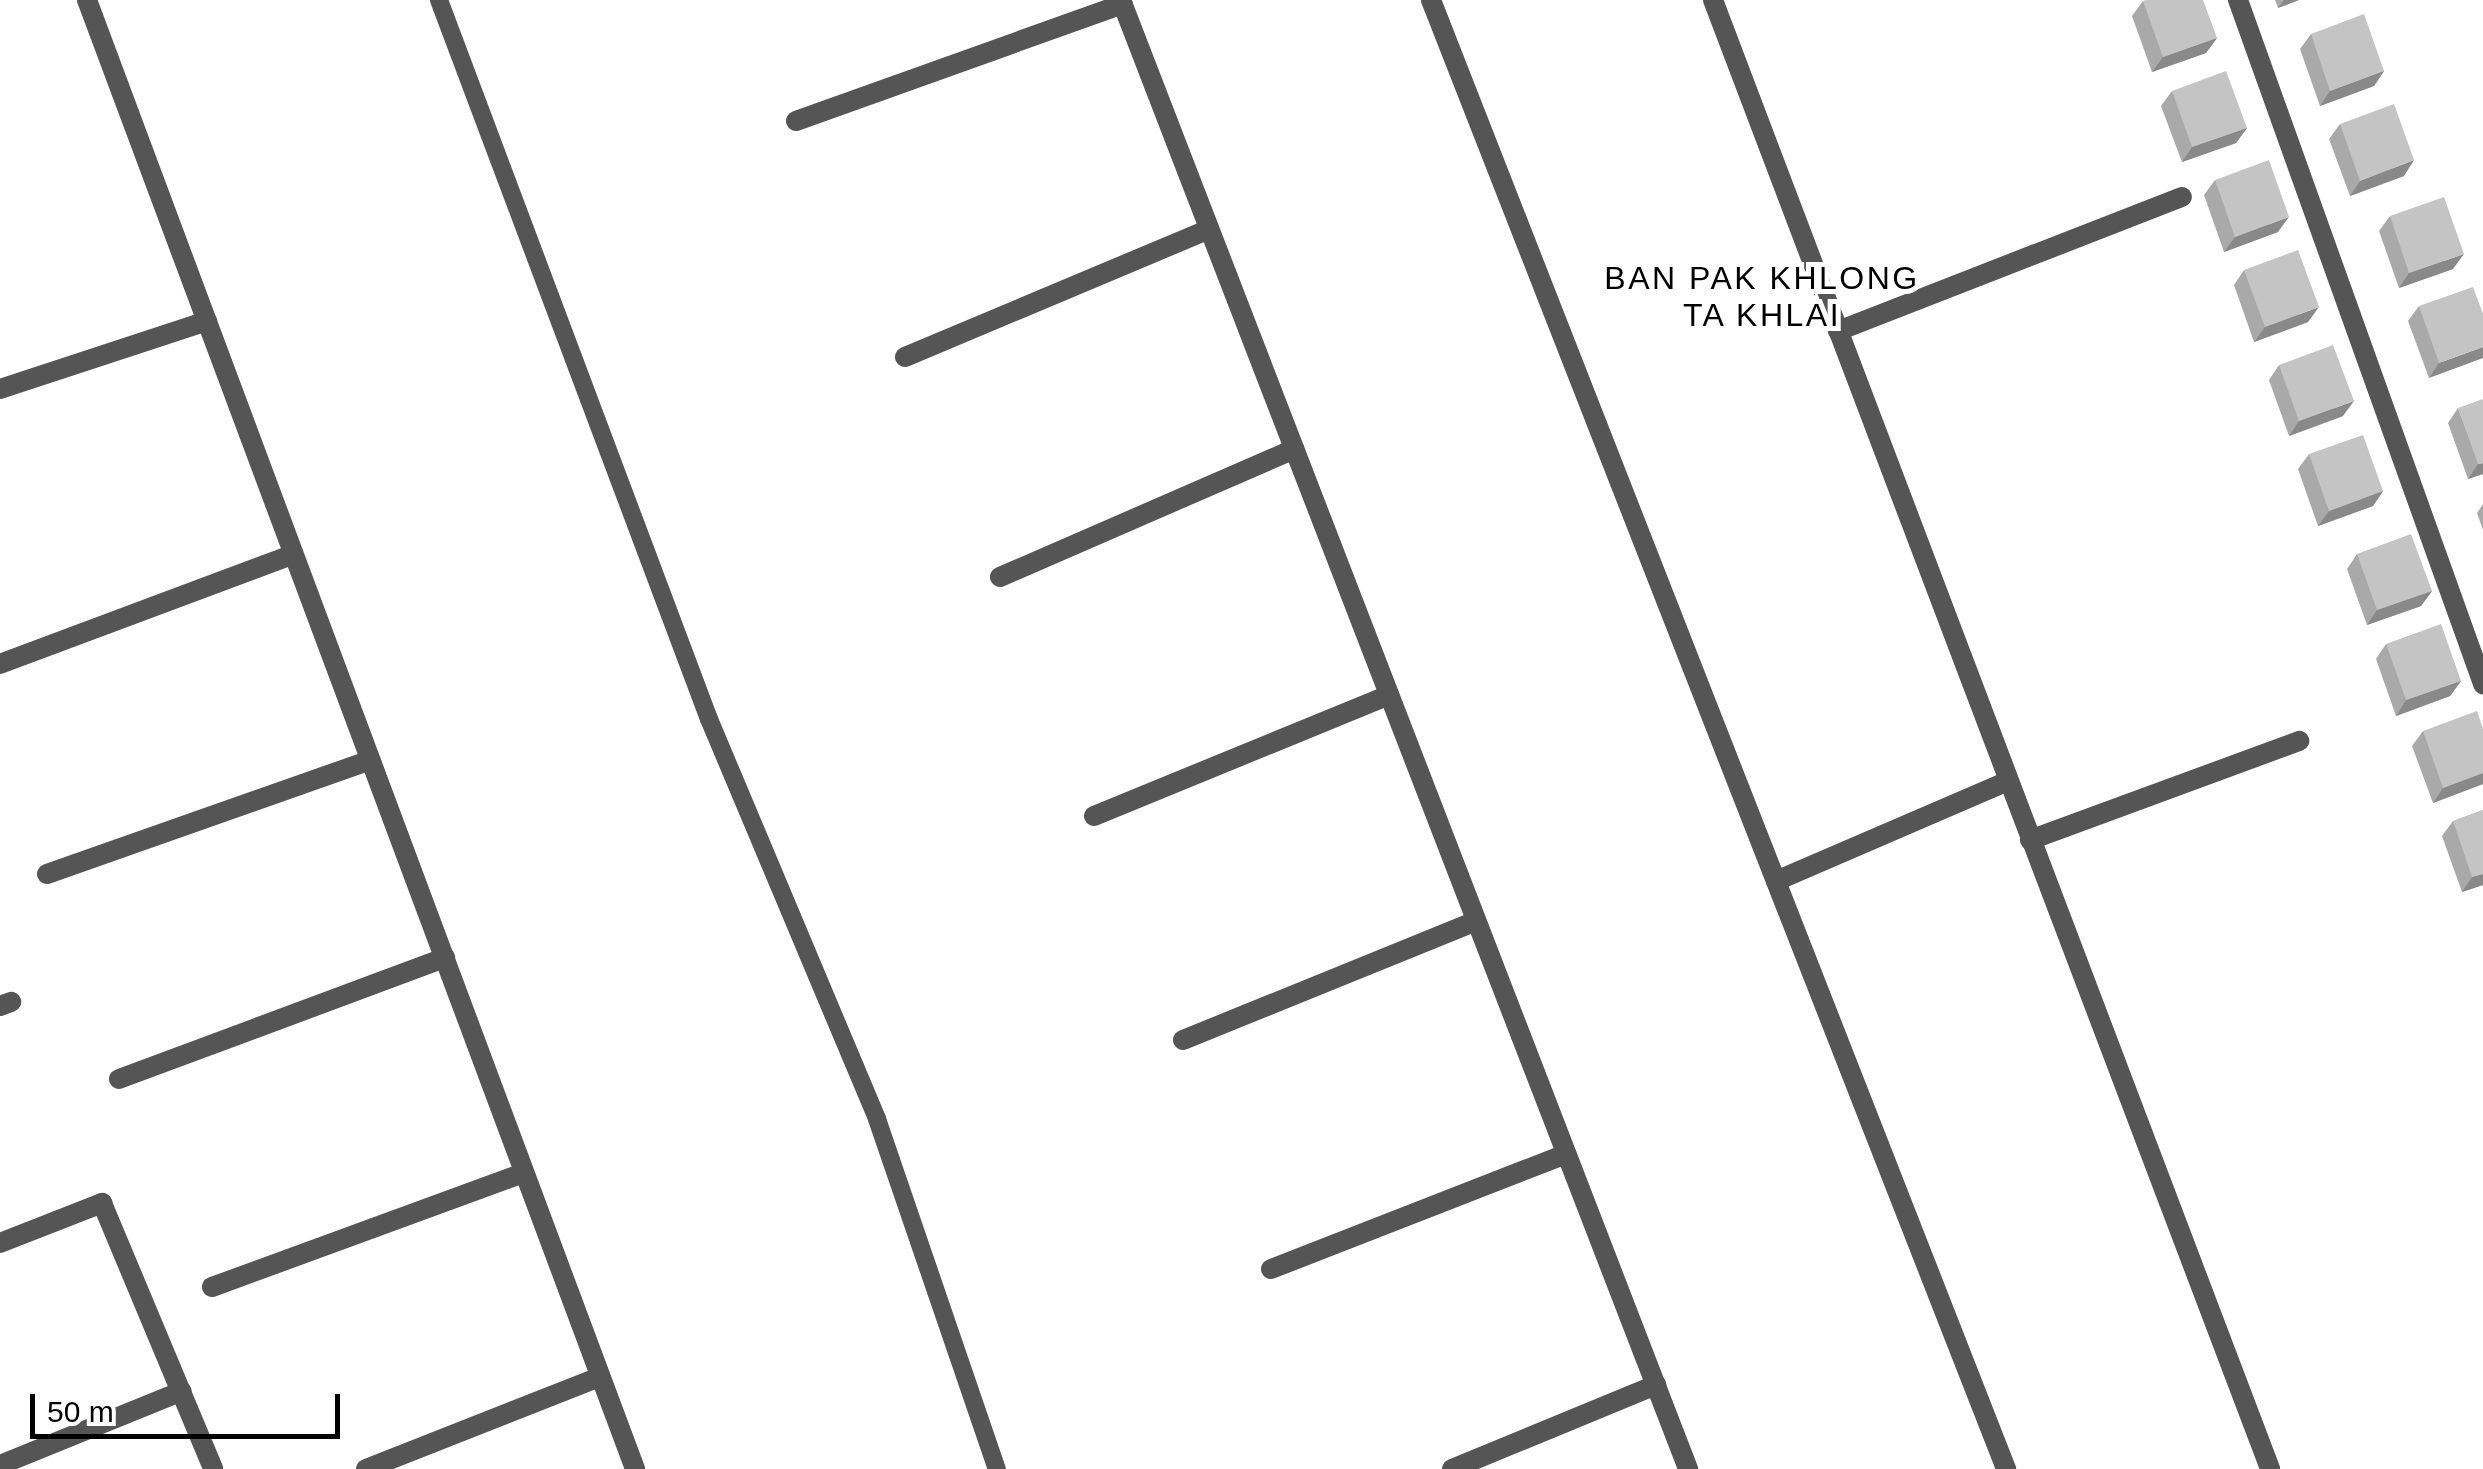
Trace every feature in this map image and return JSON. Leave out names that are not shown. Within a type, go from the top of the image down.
[{"type":"street","points":[[88,0],[291,555],[635,1469]]},
{"type":"street","points":[[1430,0],[2006,1469]]},
{"type":"street","points":[[1712,0],[2270,1469]]},
{"type":"street","points":[[2238,0],[2483,684]]},
{"type":"street","points":[[796,121],[1122,2],[1688,1469]]},
{"type":"street","points":[[1838,331],[2182,197]]},
{"type":"street","points":[[905,357],[1209,229]]},
{"type":"street","points":[[0,389],[207,321]]},
{"type":"street","points":[[1000,577],[1294,449]]},
{"type":"street","points":[[0,664],[291,555]]},
{"type":"street","points":[[1094,816],[1389,694]]},
{"type":"street","points":[[2030,840],[2299,741]]},
{"type":"street","points":[[47,874],[370,760]]},
{"type":"street","points":[[1776,881],[2008,781]]},
{"type":"street","points":[[1183,1040],[1476,921]]},
{"type":"street","points":[[119,1079],[445,958]]},
{"type":"street","points":[[1271,1269],[1566,1154]]},
{"type":"street","points":[[212,1287],[524,1173]]},
{"type":"street","points":[[0,1243],[102,1204],[213,1469]]},
{"type":"street","points":[[366,1469],[600,1377]]},
{"type":"street","points":[[1452,1469],[1656,1384]]},
{"type":"street","points":[[0,1466],[182,1391]]},
{"type":"lane","points":[[438,0],[709,719],[877,1120],[997,1469]]},
{"type":"building","points":[[2203,0],[2217,38],[2163,57],[2143,1]]},
{"type":"building","points":[[2364,14],[2384,71],[2330,91],[2311,34]]},
{"type":"building","points":[[2226,71],[2247,128],[2192,147],[2172,91]]},
{"type":"building","points":[[2394,104],[2414,160],[2360,181],[2340,124]]},
{"type":"building","points":[[2269,160],[2289,217],[2235,237],[2215,180]]},
{"type":"building","points":[[2444,197],[2464,254],[2409,273],[2390,216]]},
{"type":"building","points":[[2298,250],[2319,307],[2265,327],[2244,270]]},
{"type":"building","points":[[2473,287],[2483,314],[2483,347],[2439,363],[2419,306]]},
{"type":"building","points":[[2333,345],[2354,401],[2299,421],[2279,365]]},
{"type":"building","points":[[2483,399],[2483,463],[2478,464],[2458,408]]},
{"type":"building","points":[[2363,435],[2383,491],[2329,511],[2309,454]]},
{"type":"building","points":[[2411,534],[2432,591],[2377,610],[2357,554]]},
{"type":"building","points":[[2441,624],[2461,681],[2406,700],[2386,644]]},
{"type":"building","points":[[2477,711],[2483,729],[2483,773],[2443,788],[2423,731]]},
{"type":"building","points":[[2483,810],[2483,874],[2472,877],[2453,821]]},
{"type":"district","name":"BAN PAK KHLONG TA KHLAI","points":[[1762,298]]}]
